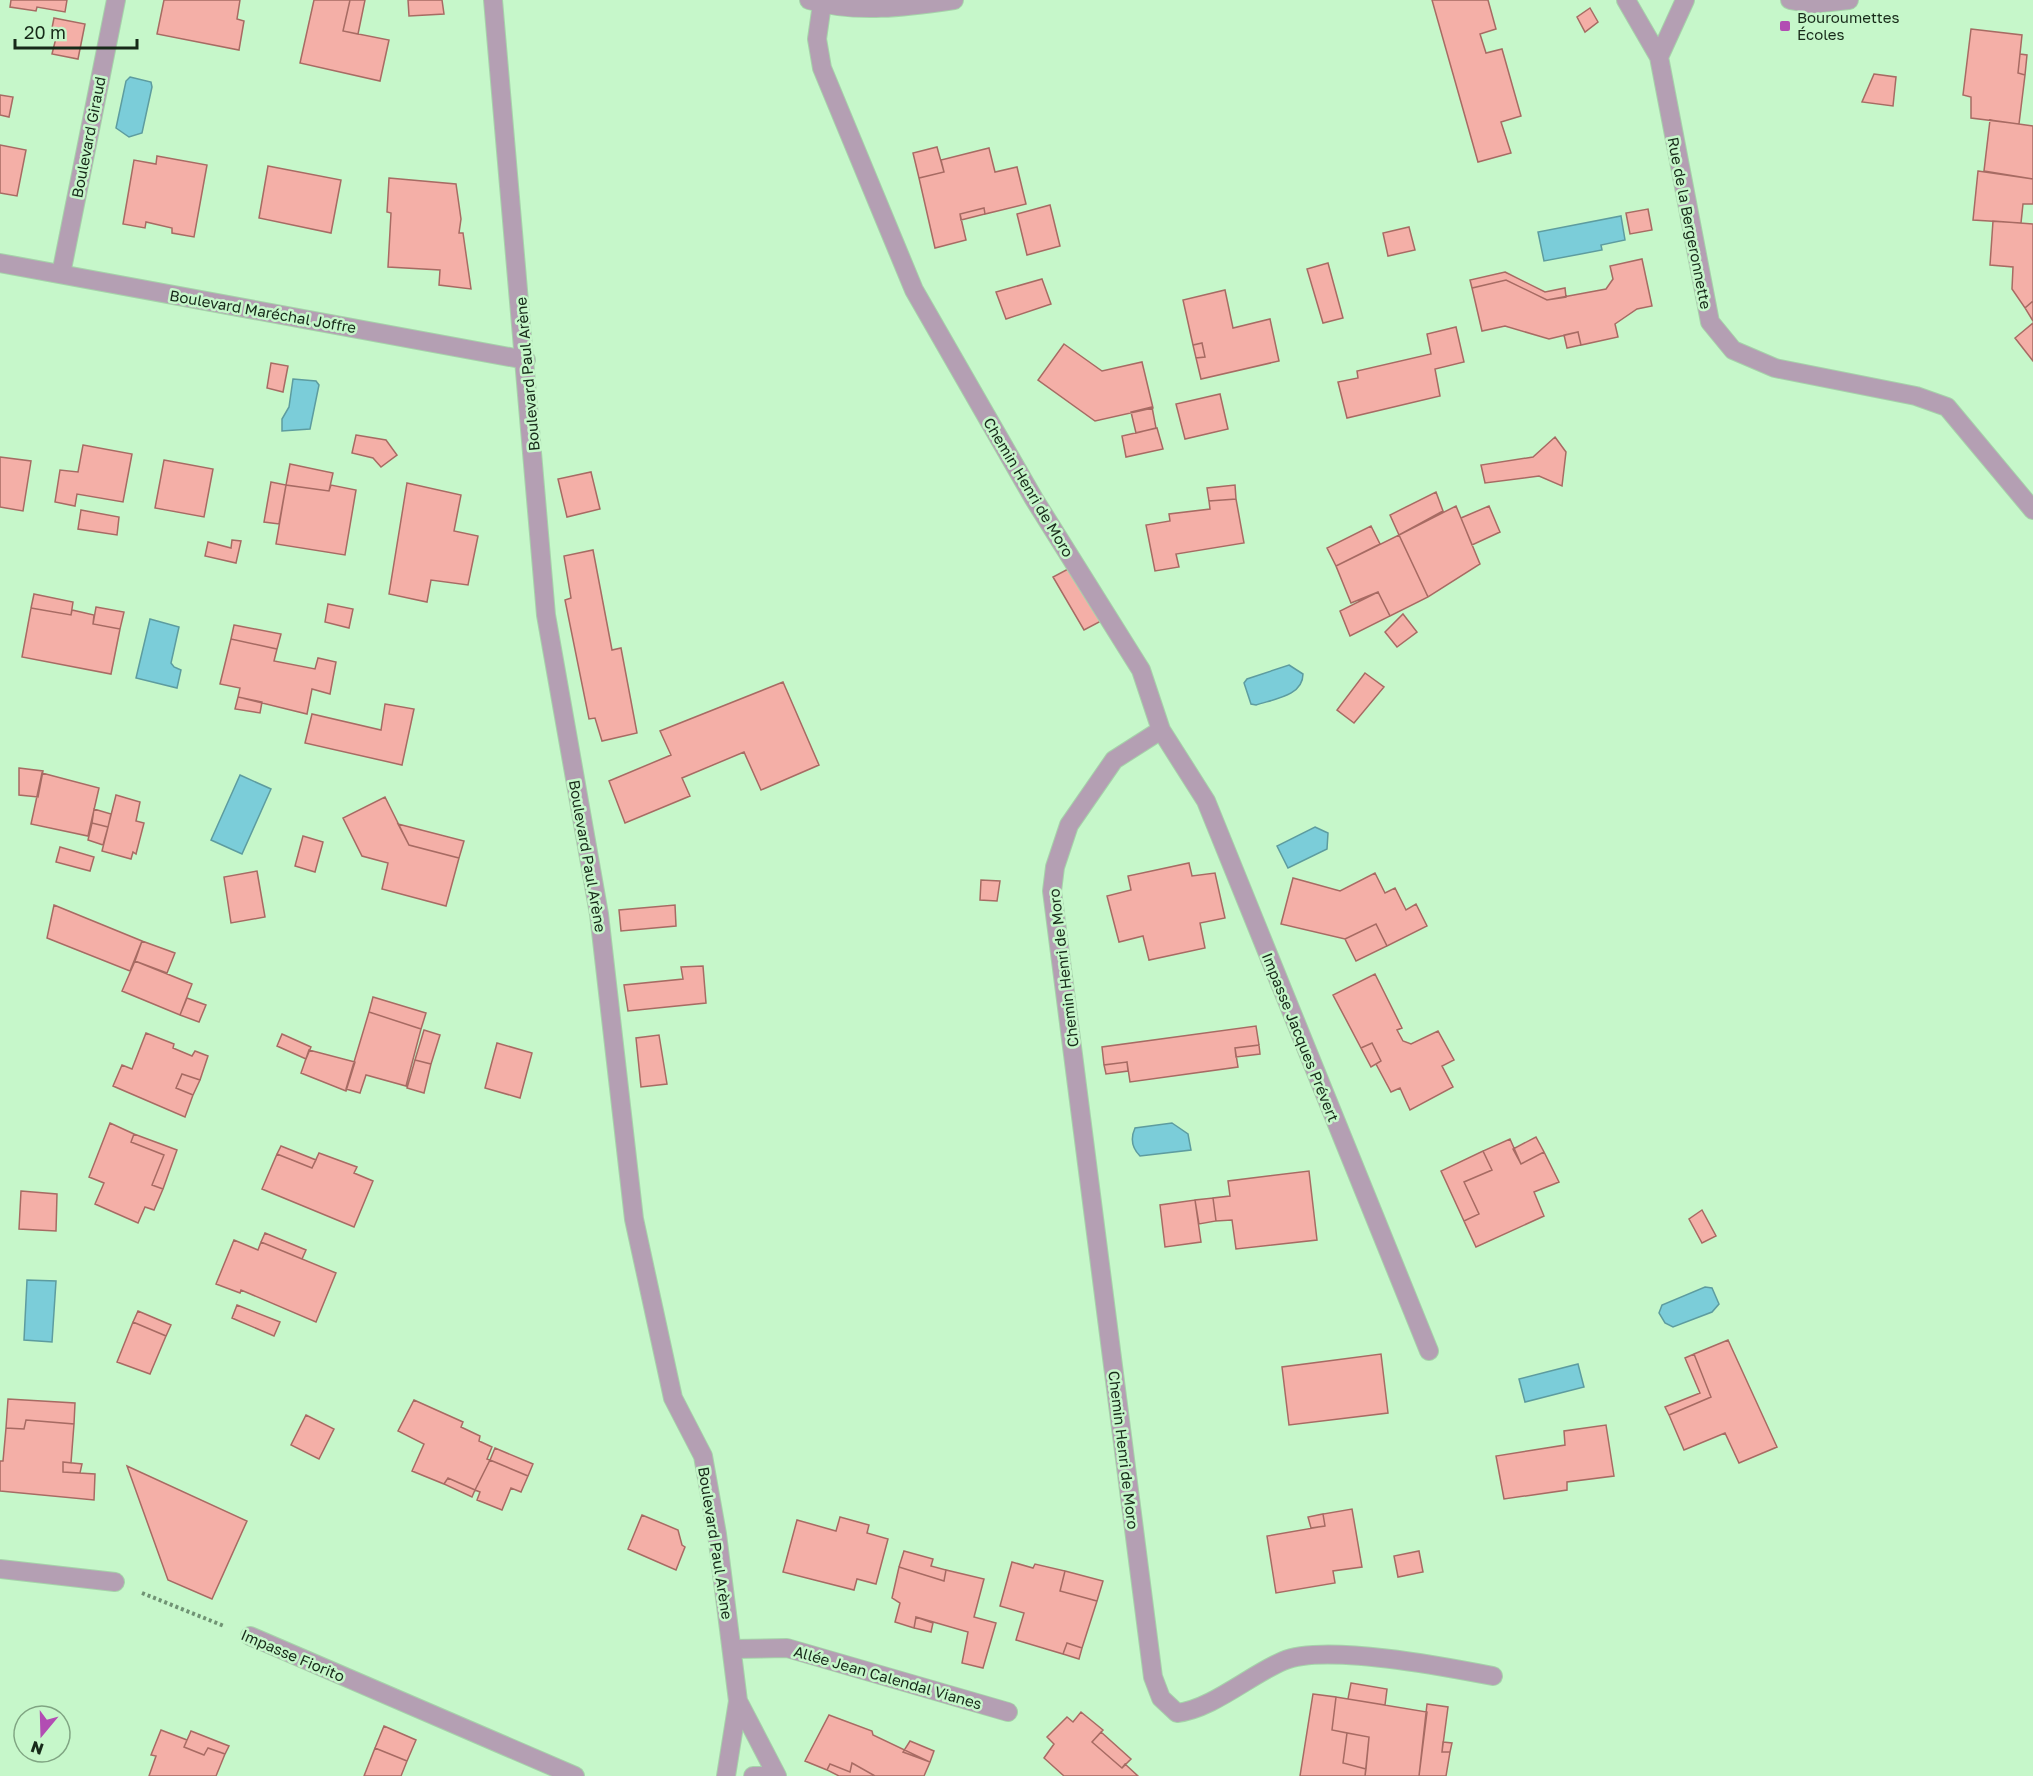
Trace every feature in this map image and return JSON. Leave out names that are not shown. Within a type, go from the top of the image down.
[{"type":"street","name":"Boulevard Giraud","points":[[61,274],[116,0]]},
{"type":"street","name":"Boulevard Paul Arène","points":[[493,0],[526,360],[546,615],[599,914],[634,1219],[673,1398],[703,1456],[717,1534],[738,1701],[726,1776]]},
{"type":"street","points":[[815,2],[879,9],[954,0]]},
{"type":"street","name":"Rue de la Bergeronnette","points":[[1626,0],[1659,57],[1710,322],[1733,350],[1775,368],[1916,396],[1947,407],[2033,510]]},
{"type":"street","points":[[1659,57],[1685,0]]},
{"type":"street","points":[[1790,0],[1812,4],[1849,0]]},
{"type":"street","name":"Chemin Henri de Moro","points":[[815,2],[817,39],[822,68],[914,290],[1034,499],[1141,670],[1161,730],[1114,760],[1069,825],[1055,867],[1052,891],[1153,1677],[1161,1698],[1177,1713],[1194,1711],[1285,1660],[1320,1653],[1445,1666],[1493,1676]]},
{"type":"street","name":"Boulevard Maréchal Joffre","points":[[0,263],[526,360]]},
{"type":"street","name":"Impasse Jacques Prévert","points":[[1161,730],[1206,801],[1428,1352]]},
{"type":"street","points":[[0,1569],[115,1582]]},
{"type":"street","name":"Impasse Fiorito","points":[[250,1636],[575,1776]]},
{"type":"street","name":"Allée Jean Calendal Vianes","points":[[732,1649],[787,1648],[1008,1712]]},
{"type":"street","name":"Boulevard Paul Arène","points":[[738,1701],[776,1776]]},
{"type":"street","points":[[753,1776],[776,1776]]},
{"type":"path","name":"Impasse Fiorito","points":[[115,1582],[250,1636]]},
{"type":"water","points":[[130,77],[151,82],[152,87],[142,133],[129,137],[116,128],[126,81]]},
{"type":"water","points":[[1621,216],[1625,240],[1601,245],[1602,250],[1544,261],[1538,232]]},
{"type":"water","points":[[293,379],[316,381],[319,385],[310,429],[282,431],[282,419],[289,407]]},
{"type":"water","points":[[150,619],[179,627],[171,663],[181,670],[177,688],[136,678]]},
{"type":"water","points":[[1289,665],[1303,674],[1298,687],[1286,696],[1256,705],[1251,704],[1244,683],[1247,679]]},
{"type":"water","points":[[240,775],[271,789],[242,854],[211,840]]},
{"type":"water","points":[[1315,827],[1328,833],[1327,849],[1288,868],[1277,846]]},
{"type":"water","points":[[1172,1123],[1188,1134],[1191,1150],[1140,1156],[1133,1143],[1135,1128]]},
{"type":"water","points":[[27,1280],[56,1281],[52,1342],[24,1340]]},
{"type":"water","points":[[1705,1287],[1712,1288],[1719,1304],[1712,1312],[1673,1327],[1665,1323],[1659,1313],[1662,1305]]},
{"type":"water","points":[[1578,1364],[1584,1387],[1525,1402],[1519,1379]]},
{"type":"building","points":[[11,0],[67,0],[65,12],[37,7],[36,11],[10,7]]},
{"type":"building","points":[[164,0],[240,0],[237,19],[244,21],[239,50],[157,34]]},
{"type":"building","points":[[314,0],[350,0],[343,31],[389,40],[380,81],[300,63]]},
{"type":"building","points":[[350,0],[365,0],[358,34],[343,31]]},
{"type":"building","points":[[408,0],[442,0],[444,14],[409,16]]},
{"type":"building","points":[[1432,0],[1488,0],[1496,29],[1480,34],[1486,53],[1502,49],[1521,116],[1501,122],[1511,153],[1478,162]]},
{"type":"building","points":[[1590,8],[1598,22],[1585,32],[1577,17]]},
{"type":"building","points":[[54,18],[85,24],[78,59],[52,54],[56,38],[50,38]]},
{"type":"building","points":[[1971,29],[2022,35],[2018,73],[2025,75],[2019,124],[1971,118],[1971,97],[1963,95]]},
{"type":"building","points":[[2020,54],[2027,55],[2025,75],[2018,73]]},
{"type":"building","points":[[1874,74],[1896,77],[1893,106],[1862,102]]},
{"type":"building","points":[[0,95],[13,97],[9,117],[0,115]]},
{"type":"building","points":[[1990,120],[2033,126],[2033,179],[1984,171]]},
{"type":"building","points":[[0,145],[26,150],[17,196],[0,193]]},
{"type":"building","points":[[937,147],[944,172],[919,178],[913,153]]},
{"type":"building","points":[[989,148],[995,172],[1017,167],[1026,204],[985,214],[984,208],[960,214],[966,240],[935,248],[919,178],[944,172],[941,160]]},
{"type":"building","points":[[157,156],[207,165],[194,237],[172,233],[172,228],[146,222],[145,228],[123,224],[134,160],[156,164]]},
{"type":"building","points":[[268,166],[341,180],[331,233],[259,218]]},
{"type":"building","points":[[1978,171],[2033,179],[2033,204],[2023,204],[2021,223],[1973,220]]},
{"type":"building","points":[[389,178],[456,184],[461,219],[459,233],[463,233],[471,289],[439,285],[440,270],[388,267],[391,213],[387,212]]},
{"type":"building","points":[[1050,205],[1060,246],[1027,255],[1017,214]]},
{"type":"building","points":[[984,208],[985,214],[961,220],[960,214]]},
{"type":"building","points":[[1648,209],[1652,230],[1630,234],[1626,213]]},
{"type":"building","points":[[1993,221],[2033,224],[2033,301],[2025,308],[2012,289],[2013,267],[1990,265]]},
{"type":"building","points":[[1409,227],[1415,250],[1388,256],[1383,233]]},
{"type":"building","points":[[1642,259],[1652,306],[1637,309],[1615,324],[1618,337],[1581,345],[1578,332],[1549,339],[1505,326],[1482,331],[1472,288],[1506,280],[1547,300],[1606,289],[1613,279],[1610,266]]},
{"type":"building","points":[[1328,263],[1343,318],[1323,323],[1307,269]]},
{"type":"building","points":[[1505,272],[1545,292],[1565,288],[1566,297],[1547,300],[1506,280],[1472,288],[1470,280]]},
{"type":"building","points":[[1042,279],[1051,304],[1006,319],[996,292]]},
{"type":"building","points":[[1225,290],[1233,328],[1270,319],[1279,361],[1201,379],[1196,358],[1205,357],[1202,343],[1193,345],[1183,300]]},
{"type":"building","points":[[2033,301],[2033,321],[2025,308]]},
{"type":"building","points":[[2033,323],[2033,361],[2015,338]]},
{"type":"building","points":[[1456,327],[1464,362],[1435,369],[1440,396],[1347,418],[1338,382],[1358,378],[1357,371],[1431,354],[1427,334]]},
{"type":"building","points":[[1578,332],[1581,345],[1567,348],[1564,335]]},
{"type":"building","points":[[1202,343],[1205,357],[1196,358],[1193,345]]},
{"type":"building","points":[[1064,344],[1102,371],[1142,362],[1153,408],[1095,421],[1038,380]]},
{"type":"building","points":[[271,363],[288,366],[283,392],[267,388]]},
{"type":"building","points":[[1220,394],[1228,429],[1185,439],[1176,404]]},
{"type":"building","points":[[1152,407],[1156,428],[1136,433],[1131,412]]},
{"type":"building","points":[[1157,428],[1163,449],[1126,457],[1122,436]]},
{"type":"building","points":[[356,435],[386,440],[397,455],[381,467],[373,458],[352,453]]},
{"type":"building","points":[[1555,437],[1566,452],[1562,486],[1539,476],[1485,483],[1481,465],[1533,457]]},
{"type":"building","points":[[83,445],[132,454],[123,502],[77,494],[75,506],[55,502],[60,470],[78,472]]},
{"type":"building","points":[[0,457],[31,461],[23,511],[0,507]]},
{"type":"building","points":[[164,460],[213,469],[204,517],[155,508]]},
{"type":"building","points":[[290,464],[333,473],[329,491],[286,485]]},
{"type":"building","points":[[591,472],[600,509],[567,517],[558,479]]},
{"type":"building","points":[[271,482],[286,485],[279,524],[264,522]]},
{"type":"building","points":[[407,483],[461,495],[454,531],[478,536],[468,585],[431,580],[427,602],[389,594]]},
{"type":"building","points":[[286,485],[329,491],[331,485],[356,490],[345,555],[276,544]]},
{"type":"building","points":[[1235,485],[1236,499],[1209,501],[1207,488]]},
{"type":"building","points":[[1436,492],[1443,511],[1399,535],[1390,515]]},
{"type":"building","points":[[1236,499],[1244,543],[1176,554],[1179,567],[1155,571],[1146,525],[1170,521],[1169,514],[1210,509],[1209,501]]},
{"type":"building","points":[[1456,506],[1480,564],[1428,597],[1399,535]]},
{"type":"building","points":[[1489,506],[1500,532],[1472,545],[1461,518]]},
{"type":"building","points":[[81,510],[119,517],[117,535],[78,529]]},
{"type":"building","points":[[1371,526],[1380,544],[1336,566],[1327,548]]},
{"type":"building","points":[[1399,535],[1428,597],[1390,616],[1378,592],[1351,603],[1336,566]]},
{"type":"building","points":[[232,540],[241,541],[236,563],[205,556],[208,542],[231,548]]},
{"type":"building","points":[[593,550],[612,650],[621,648],[637,733],[602,741],[595,718],[589,719],[565,600],[571,598],[564,556]]},
{"type":"building","points":[[1070,568],[1103,620],[1084,630],[1053,577]]},
{"type":"building","points":[[1378,592],[1390,616],[1350,636],[1340,611]]},
{"type":"building","points":[[34,594],[73,602],[71,615],[31,608]]},
{"type":"building","points":[[328,604],[353,609],[349,628],[325,622]]},
{"type":"building","points":[[96,607],[124,612],[120,629],[93,624]]},
{"type":"building","points":[[31,608],[71,615],[72,610],[94,615],[93,624],[120,629],[111,674],[22,657]]},
{"type":"building","points":[[1403,614],[1417,632],[1397,647],[1385,632]]},
{"type":"building","points":[[234,625],[281,634],[277,649],[231,639]]},
{"type":"building","points":[[231,639],[277,649],[274,661],[315,669],[318,658],[336,662],[330,694],[312,689],[307,714],[238,697],[240,688],[220,684]]},
{"type":"building","points":[[1365,673],[1384,687],[1354,723],[1337,710]]},
{"type":"building","points":[[783,682],[819,765],[761,790],[744,752],[682,778],[690,796],[625,823],[609,781],[671,755],[660,731]]},
{"type":"building","points":[[238,697],[262,702],[260,713],[235,709]]},
{"type":"building","points":[[385,704],[414,709],[402,765],[305,743],[312,714],[381,730]]},
{"type":"building","points":[[19,768],[43,771],[38,797],[19,795]]},
{"type":"building","points":[[42,773],[99,788],[88,836],[31,824]]},
{"type":"building","points":[[116,795],[140,802],[136,821],[144,823],[136,854],[133,852],[131,859],[102,851]]},
{"type":"building","points":[[385,797],[409,845],[459,858],[446,906],[382,889],[388,863],[362,856],[343,818]]},
{"type":"building","points":[[94,809],[111,814],[108,827],[92,823]]},
{"type":"building","points":[[92,823],[108,827],[103,845],[88,840]]},
{"type":"building","points":[[398,824],[464,841],[459,858],[409,845]]},
{"type":"building","points":[[303,836],[323,842],[315,872],[295,866]]},
{"type":"building","points":[[60,847],[94,857],[90,871],[56,862]]},
{"type":"building","points":[[1189,863],[1192,876],[1215,873],[1225,918],[1200,923],[1205,948],[1149,960],[1143,936],[1119,942],[1107,896],[1131,890],[1128,876]]},
{"type":"building","points":[[257,871],[265,917],[231,923],[224,877]]},
{"type":"building","points":[[1375,873],[1385,893],[1395,888],[1406,910],[1416,904],[1427,926],[1387,946],[1376,924],[1345,939],[1281,924],[1293,878],[1340,891]]},
{"type":"building","points":[[981,880],[1000,881],[997,901],[980,900]]},
{"type":"building","points":[[54,905],[142,941],[130,971],[47,938]]},
{"type":"building","points":[[675,905],[676,926],[621,931],[619,910]]},
{"type":"building","points":[[1376,924],[1387,946],[1356,961],[1345,939]]},
{"type":"building","points":[[142,941],[175,953],[167,973],[135,961]]},
{"type":"building","points":[[135,961],[192,984],[180,1015],[122,991]]},
{"type":"building","points":[[703,966],[706,1003],[628,1011],[624,985],[683,979],[681,967]]},
{"type":"building","points":[[1375,974],[1402,1028],[1397,1030],[1403,1041],[1411,1044],[1438,1031],[1454,1060],[1442,1066],[1453,1087],[1410,1110],[1400,1088],[1391,1092],[1376,1064],[1381,1061],[1372,1043],[1361,1048],[1333,995]]},
{"type":"building","points":[[373,997],[426,1013],[421,1029],[369,1012]]},
{"type":"building","points":[[187,998],[206,1005],[199,1022],[180,1015]]},
{"type":"building","points":[[369,1012],[421,1029],[406,1086],[366,1075],[360,1093],[346,1089]]},
{"type":"building","points":[[1256,1026],[1259,1045],[1235,1048],[1238,1067],[1130,1082],[1127,1062],[1104,1065],[1102,1047]]},
{"type":"building","points":[[424,1030],[440,1035],[431,1064],[415,1060]]},
{"type":"building","points":[[146,1033],[174,1044],[173,1048],[192,1056],[195,1051],[208,1056],[200,1080],[182,1074],[176,1088],[193,1095],[185,1117],[113,1086],[122,1065],[132,1069]]},
{"type":"building","points":[[282,1034],[311,1047],[306,1059],[277,1046]]},
{"type":"building","points":[[659,1035],[667,1084],[641,1087],[636,1038]]},
{"type":"building","points":[[497,1043],[532,1053],[520,1098],[485,1088]]},
{"type":"building","points":[[1372,1043],[1381,1061],[1371,1067],[1361,1048]]},
{"type":"building","points":[[1259,1045],[1260,1054],[1236,1057],[1235,1048]]},
{"type":"building","points":[[309,1050],[355,1062],[346,1091],[301,1073]]},
{"type":"building","points":[[415,1060],[431,1064],[424,1093],[407,1088]]},
{"type":"building","points":[[1127,1062],[1128,1071],[1106,1074],[1104,1065]]},
{"type":"building","points":[[182,1074],[200,1080],[193,1095],[176,1088]]},
{"type":"building","points":[[110,1123],[134,1134],[131,1142],[164,1155],[152,1185],[163,1189],[154,1210],[145,1207],[138,1223],[95,1204],[104,1183],[89,1177]]},
{"type":"building","points":[[134,1134],[177,1150],[163,1189],[152,1185],[164,1155],[131,1142]]},
{"type":"building","points":[[1536,1137],[1544,1152],[1521,1164],[1513,1149]]},
{"type":"building","points":[[1510,1139],[1521,1164],[1544,1152],[1559,1182],[1534,1192],[1544,1216],[1476,1247],[1464,1221],[1479,1214],[1464,1182],[1492,1170],[1483,1151]]},
{"type":"building","points":[[281,1146],[316,1160],[312,1168],[277,1154]]},
{"type":"building","points":[[1483,1151],[1492,1170],[1464,1182],[1479,1214],[1464,1221],[1441,1171]]},
{"type":"building","points":[[319,1153],[357,1167],[354,1173],[373,1181],[354,1227],[262,1189],[277,1154],[312,1168]]},
{"type":"building","points":[[1309,1171],[1317,1240],[1236,1249],[1232,1220],[1216,1221],[1213,1198],[1230,1196],[1228,1181]]},
{"type":"building","points":[[21,1191],[57,1194],[56,1231],[19,1229]]},
{"type":"building","points":[[1213,1198],[1216,1221],[1199,1224],[1195,1200]]},
{"type":"building","points":[[1195,1200],[1201,1242],[1165,1247],[1160,1205]]},
{"type":"building","points":[[1702,1210],[1716,1236],[1702,1243],[1689,1219]]},
{"type":"building","points":[[265,1233],[306,1250],[302,1259],[261,1242]]},
{"type":"building","points":[[234,1240],[258,1250],[261,1242],[336,1273],[316,1322],[241,1290],[240,1293],[216,1284]]},
{"type":"building","points":[[237,1305],[280,1322],[274,1336],[232,1318]]},
{"type":"building","points":[[138,1311],[171,1325],[166,1336],[133,1322]]},
{"type":"building","points":[[133,1322],[166,1336],[150,1374],[117,1362]]},
{"type":"building","points":[[1728,1340],[1777,1447],[1739,1463],[1725,1433],[1684,1450],[1669,1415],[1711,1397],[1694,1354]]},
{"type":"building","points":[[1381,1354],[1388,1413],[1289,1425],[1282,1367]]},
{"type":"building","points":[[1694,1354],[1711,1397],[1669,1415],[1665,1407],[1700,1393],[1685,1358]]},
{"type":"building","points":[[8,1399],[75,1403],[74,1424],[26,1420],[24,1429],[6,1428]]},
{"type":"building","points":[[414,1400],[463,1422],[461,1427],[480,1436],[479,1441],[492,1447],[487,1459],[490,1460],[475,1490],[448,1478],[444,1484],[412,1471],[424,1444],[398,1431]]},
{"type":"building","points":[[306,1415],[334,1429],[319,1459],[291,1445]]},
{"type":"building","points":[[26,1420],[74,1424],[71,1463],[63,1462],[63,1472],[95,1474],[94,1500],[0,1491],[0,1461],[3,1461],[6,1428],[24,1429]]},
{"type":"building","points":[[1606,1425],[1614,1476],[1567,1482],[1567,1490],[1504,1499],[1496,1456],[1565,1445],[1564,1431]]},
{"type":"building","points":[[495,1448],[533,1464],[528,1476],[490,1460]]},
{"type":"building","points":[[490,1460],[528,1476],[521,1492],[511,1488],[502,1510],[477,1500],[480,1492],[475,1490]]},
{"type":"building","points":[[63,1462],[82,1464],[80,1473],[63,1472]]},
{"type":"building","points":[[127,1466],[247,1521],[212,1599],[168,1580]]},
{"type":"building","points":[[448,1478],[475,1490],[472,1497],[444,1484]]},
{"type":"building","points":[[1352,1509],[1362,1567],[1333,1571],[1335,1583],[1276,1593],[1267,1536],[1325,1526],[1323,1514]]},
{"type":"building","points":[[1323,1514],[1325,1526],[1311,1528],[1308,1517]]},
{"type":"building","points":[[642,1515],[678,1530],[682,1545],[685,1547],[676,1570],[628,1549]]},
{"type":"building","points":[[840,1517],[869,1525],[867,1533],[888,1539],[876,1584],[857,1579],[854,1590],[783,1572],[797,1520],[836,1531]]},
{"type":"building","points":[[904,1551],[933,1559],[931,1566],[946,1570],[944,1581],[899,1567]]},
{"type":"building","points":[[1419,1551],[1423,1572],[1398,1577],[1394,1556]]},
{"type":"building","points":[[1012,1562],[1033,1568],[1035,1564],[1065,1571],[1060,1591],[1097,1601],[1082,1648],[1067,1643],[1063,1654],[1016,1640],[1024,1613],[1000,1606]]},
{"type":"building","points":[[899,1567],[944,1581],[946,1570],[984,1579],[974,1617],[996,1623],[983,1668],[962,1663],[968,1632],[916,1617],[914,1628],[895,1622],[900,1603],[892,1598]]},
{"type":"building","points":[[1065,1571],[1103,1581],[1097,1601],[1060,1591]]},
{"type":"building","points":[[916,1617],[933,1623],[931,1632],[914,1628]]},
{"type":"building","points":[[1067,1643],[1082,1648],[1079,1659],[1063,1654]]},
{"type":"building","points":[[1351,1683],[1387,1689],[1385,1705],[1348,1699]]},
{"type":"building","points":[[1313,1694],[1336,1697],[1332,1730],[1347,1733],[1343,1763],[1366,1769],[1365,1776],[1300,1776]]},
{"type":"building","points":[[1336,1697],[1427,1712],[1419,1776],[1365,1776],[1369,1737],[1332,1730]]},
{"type":"building","points":[[1427,1704],[1448,1707],[1442,1752],[1450,1752],[1446,1776],[1419,1776]]},
{"type":"building","points":[[1081,1712],[1103,1730],[1092,1742],[1122,1768],[1125,1764],[1138,1776],[1064,1776],[1044,1758],[1054,1744],[1047,1737],[1067,1717],[1073,1722]]},
{"type":"building","points":[[829,1715],[872,1731],[873,1735],[930,1762],[924,1776],[875,1776],[852,1763],[850,1772],[830,1764],[827,1770],[805,1761]]},
{"type":"building","points":[[384,1726],[416,1740],[407,1761],[375,1748]]},
{"type":"building","points":[[161,1730],[187,1740],[184,1747],[204,1755],[208,1748],[225,1754],[216,1776],[149,1776],[156,1756],[151,1755]]},
{"type":"building","points":[[191,1731],[229,1746],[225,1754],[208,1748],[204,1755],[184,1747]]},
{"type":"building","points":[[1101,1732],[1131,1759],[1122,1768],[1092,1742]]},
{"type":"building","points":[[1347,1733],[1369,1737],[1366,1769],[1343,1763]]},
{"type":"building","points":[[910,1741],[934,1751],[930,1762],[903,1752]]},
{"type":"building","points":[[1443,1742],[1452,1743],[1450,1752],[1442,1752]]},
{"type":"building","points":[[375,1748],[407,1761],[401,1776],[364,1776]]},
{"type":"building","points":[[852,1763],[875,1776],[839,1776],[827,1770],[830,1764],[850,1772]]},
{"type":"place","name":"Bouroumettes Écoles","points":[[1785,26]]}]
